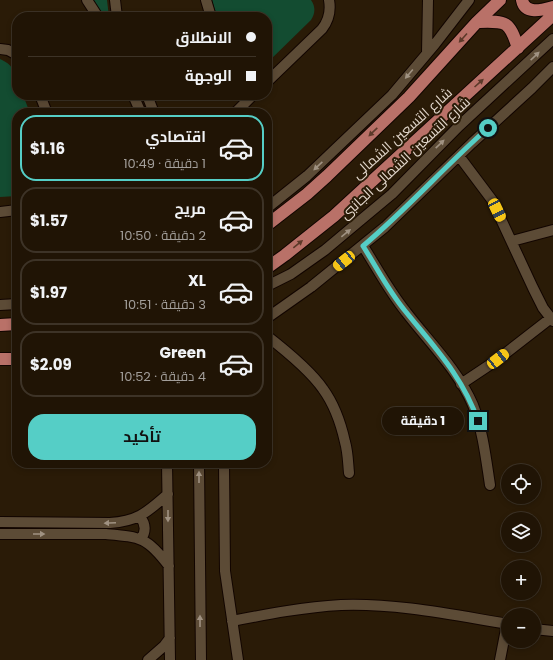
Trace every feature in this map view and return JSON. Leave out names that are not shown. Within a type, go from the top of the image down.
[{"type":"main road","name":"شارع التسعين الشمالى","points":[[272,221],[322,181],[403,103],[477,22],[500,0]]},
{"type":"main road","points":[[522,0],[527,8],[532,10],[540,11],[553,7]]},
{"type":"main road","name":"شارع التسعين الشمالى","points":[[272,264],[334,216],[553,15]]},
{"type":"main road","points":[[477,22],[501,22],[507,25],[511,30],[518,48]]},
{"type":"main road","points":[[0,325],[12,324]]},
{"type":"main road","points":[[0,359],[12,358]]},
{"type":"street","points":[[87,0],[95,12]]},
{"type":"street","points":[[115,0],[116,12]]},
{"type":"street","points":[[206,0],[210,12]]},
{"type":"street","points":[[272,77],[328,22],[330,12],[329,0]]},
{"type":"street","points":[[427,53],[428,0]]},
{"type":"street","points":[[272,204],[308,176],[392,95],[469,0]]},
{"type":"street","name":"شارع التسعين الشمالى الجانبى","points":[[272,284],[291,274],[325,250],[392,194],[459,126],[553,39]]},
{"type":"street","points":[[0,49],[12,52]]},
{"type":"street","points":[[272,314],[311,287],[363,246],[532,88],[553,66]]},
{"type":"street","points":[[239,108],[246,100]]},
{"type":"street","points":[[459,156],[488,194],[543,308],[552,319],[497,360],[461,384]]},
{"type":"street","points":[[0,212],[12,211]]},
{"type":"street","points":[[512,241],[553,230]]},
{"type":"street","points":[[363,246],[397,300],[428,338],[461,384],[473,405],[484,448],[490,486]]},
{"type":"street","points":[[0,305],[12,304]]},
{"type":"street","points":[[272,341],[313,378],[330,400],[346,444],[349,473]]},
{"type":"street","points":[[167,468],[170,660]]},
{"type":"street","points":[[199,468],[201,660]]},
{"type":"street","points":[[224,468],[225,559],[238,660]]},
{"type":"street","points":[[0,522],[127,522],[140,517],[168,494]]},
{"type":"street","points":[[140,517],[145,528],[145,532],[141,539]]},
{"type":"street","points":[[56,523],[56,534]]},
{"type":"street","points":[[0,534],[106,534],[141,539],[155,549],[169,566]]},
{"type":"street","points":[[232,622],[290,610],[316,607],[367,605],[419,610],[501,623]]},
{"type":"street","points":[[541,629],[553,631]]},
{"type":"street","points":[[148,660],[157,654],[170,638]]},
{"type":"street","points":[[500,660],[503,648]]},
{"type":"green space","points":[[91,0],[107,0],[108,12],[99,12]]},
{"type":"green space","points":[[212,0],[311,0],[314,5],[311,20],[272,58],[272,12],[216,12]]},
{"type":"green space","points":[[0,59],[12,68],[12,100],[25,100],[28,108],[12,108],[12,196],[0,197]]},
{"type":"route","points":[[478,421],[473,405],[456,376],[397,300],[363,246],[406,208],[420,192],[488,128]]}]
